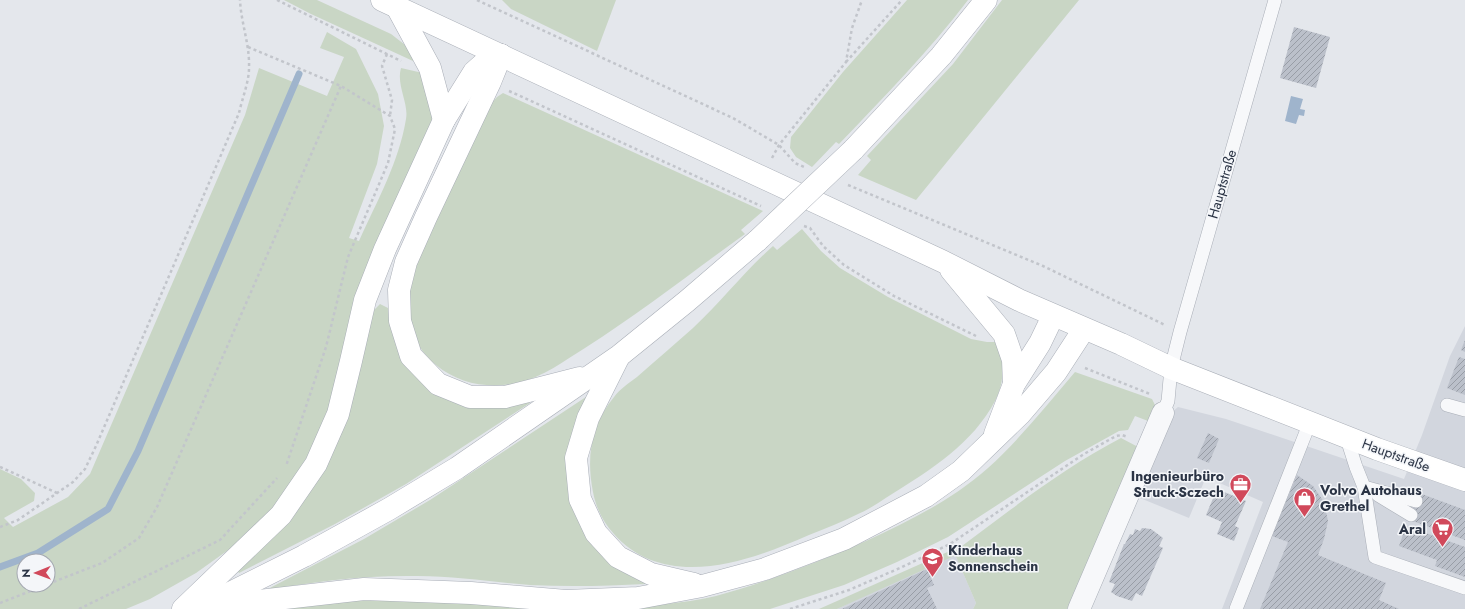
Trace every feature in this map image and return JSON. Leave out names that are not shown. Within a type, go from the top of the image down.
[{"type":"main road","points":[[202,606],[304,556],[389,509],[457,468],[619,356],[687,301],[758,240],[853,150],[941,56],[986,0]]},
{"type":"main road","points":[[389,4],[430,68],[444,120]]},
{"type":"main road","name":"Hauptstraße","points":[[389,4],[501,54],[944,262],[1053,316],[1171,368],[1377,449],[1465,480]]},
{"type":"main road","points":[[501,54],[490,82],[406,262],[399,290],[400,320],[411,356],[438,384],[470,397],[505,397],[591,376]]},
{"type":"main road","points":[[183,609],[281,514],[316,464],[338,414],[364,300],[385,249],[444,120],[474,72],[483,64],[501,54]]},
{"type":"main road","points":[[944,262],[1004,334],[1013,360],[1014,384]]},
{"type":"main road","points":[[993,441],[1014,384],[1040,343],[1053,316]]},
{"type":"main road","points":[[202,606],[364,590],[471,593],[566,601],[638,598],[702,586],[765,570],[844,539],[926,496],[960,471],[1020,414],[1056,372],[1084,329]]},
{"type":"main road","points":[[619,356],[588,418],[576,458],[580,499],[596,533],[618,557],[651,574],[702,586]]},
{"type":"street","points":[[1079,609],[1165,407]]},
{"type":"lane","name":"Hauptstraße","points":[[1171,368],[1275,0]]},
{"type":"lane","points":[[1165,407],[1171,368]]},
{"type":"lane","points":[[1447,405],[1465,410]]},
{"type":"lane","points":[[1236,609],[1310,422]]},
{"type":"lane","points":[[1346,436],[1364,487],[1376,557],[1465,588]]},
{"type":"lane","points":[[1364,487],[1416,501]]},
{"type":"lane","points":[[1364,487],[1411,515]]},
{"type":"path","points":[[0,527],[18,520],[73,482],[85,469],[96,446],[239,113],[249,68],[248,47],[240,0]]},
{"type":"path","points":[[277,0],[416,68],[430,68]]},
{"type":"path","points":[[477,0],[733,118],[779,145],[795,163],[810,169]]},
{"type":"path","points":[[846,62],[852,28],[862,0]]},
{"type":"path","points":[[779,145],[846,62],[902,0]]},
{"type":"path","points":[[248,47],[341,86],[390,116]]},
{"type":"path","points":[[284,471],[326,347],[348,257],[388,163],[395,129],[390,116],[392,100],[382,66],[387,54]]},
{"type":"path","points":[[490,82],[764,207]]},
{"type":"path","points":[[56,581],[102,563],[139,538],[156,507],[341,86]]},
{"type":"path","points":[[846,184],[1043,266],[1180,332]]},
{"type":"path","points":[[803,225],[810,228],[823,246],[844,265],[894,296],[969,334],[984,338],[1004,334]]},
{"type":"path","points":[[1065,359],[1108,378],[1165,407]]},
{"type":"path","points":[[790,609],[849,590],[950,544],[1073,461],[1116,436],[1122,435]]},
{"type":"path","points":[[0,467],[57,493]]},
{"type":"path","points":[[79,609],[220,540],[279,477]]},
{"type":"path","points":[[0,603],[26,593]]},
{"type":"shaded area","points":[[1465,326],[1465,609],[1222,609],[1263,502],[1206,477],[1189,518],[1135,496],[1172,412],[1178,407],[1226,419],[1404,479],[1422,435],[1450,356]]},
{"type":"shaded area","name":"Kinderhaus Sonnenschein","points":[[954,552],[976,603],[973,609],[837,609]]},
{"type":"green space","points":[[284,0],[317,0],[391,34],[409,48],[419,61],[413,61]]},
{"type":"green space","points":[[502,0],[616,0],[597,51],[511,9]]},
{"type":"green space","points":[[907,0],[968,0],[922,56],[839,144],[836,142],[812,167],[796,157],[790,148],[791,137],[843,72]]},
{"type":"green space","points":[[1002,0],[1079,0],[916,200],[858,175],[871,160],[867,156],[953,64]]},
{"type":"green space","points":[[327,32],[356,49],[378,94],[384,126],[377,164],[349,238],[359,241],[387,181],[403,135],[406,119],[406,107],[400,81],[401,68],[427,74],[433,119],[335,394],[307,464],[264,520],[231,548],[196,573],[150,599],[126,609],[0,609],[0,469],[21,479],[35,493],[34,501],[4,518],[13,527],[68,497],[90,474],[245,115],[259,68],[327,96],[344,57],[320,48]]},
{"type":"green space","points":[[503,93],[763,211],[741,230],[745,234],[626,321],[561,363],[545,373],[518,383],[507,385],[485,385],[464,381],[454,377],[436,365],[425,354],[412,331],[409,294],[414,266],[488,107]]},
{"type":"green space","points":[[802,229],[821,251],[840,268],[888,297],[971,339],[987,342],[998,342],[1002,364],[1002,379],[1001,387],[995,401],[975,430],[963,443],[936,465],[875,505],[840,522],[767,552],[722,564],[681,567],[659,563],[639,555],[622,542],[610,529],[603,520],[594,498],[590,466],[592,442],[600,419],[606,408],[619,391],[693,328],[762,256],[773,246],[777,250]]},
{"type":"green space","points":[[380,304],[388,308],[392,331],[433,388],[529,400],[530,403],[406,484],[335,524],[239,573],[237,570],[282,529],[373,311]]},
{"type":"green space","points":[[1075,372],[1152,399],[1155,405],[1148,421],[1135,416],[1128,430],[1119,431],[1065,461],[948,537],[897,562],[844,585],[770,609],[608,609],[690,601],[716,596],[774,578],[811,564],[898,526],[945,500],[974,480],[988,468],[1022,434]]},
{"type":"green space","points":[[592,393],[578,414],[571,437],[567,469],[572,498],[647,579],[646,584],[545,586],[432,576],[399,576],[341,579],[264,591],[364,539],[430,500]]},
{"type":"green space","points":[[1121,438],[1140,448],[1067,609],[973,609],[976,603],[954,552],[1056,477],[1077,463]]},
{"type":"green space","points":[[952,550],[954,556],[837,609],[819,609]]},
{"type":"green space","points":[[397,598],[576,609],[276,609],[340,599]]},
{"type":"water","points":[[1291,96],[1303,99],[1300,109],[1305,110],[1304,116],[1299,115],[1296,124],[1285,121]]},
{"type":"building","points":[[1294,27],[1330,37],[1316,88],[1280,78]]},
{"type":"building","points":[[1465,340],[1465,352],[1461,350]]},
{"type":"building","points":[[1459,357],[1465,359],[1465,395],[1447,388]]},
{"type":"building","points":[[1208,433],[1219,439],[1209,463],[1197,458]]},
{"type":"building","points":[[1297,475],[1313,486],[1324,502],[1328,521],[1324,539],[1318,555],[1386,583],[1379,600],[1399,609],[1260,609],[1288,542],[1272,536]]},
{"type":"building","points":[[1217,489],[1246,501],[1235,526],[1239,528],[1234,541],[1217,534],[1222,522],[1206,515]]},
{"type":"building","points":[[1419,493],[1465,510],[1465,540],[1410,520]]},
{"type":"building","points":[[1406,526],[1465,547],[1465,577],[1435,566],[1437,560],[1399,546]]},
{"type":"building","points":[[1142,528],[1151,529],[1163,538],[1159,546],[1163,548],[1142,596],[1136,593],[1132,601],[1117,596],[1111,592],[1115,584],[1109,582],[1124,544],[1130,534],[1133,535],[1135,529],[1140,531]]},
{"type":"building","points":[[927,569],[934,585],[927,588],[937,609],[842,609]]},
{"type":"waterway","points":[[0,567],[38,553],[108,509],[138,451],[299,74]]},
{"type":"place","name":"Ingenieurbüro Struck-Sczech","points":[[1240,504]]},
{"type":"place","name":"Volvo Autohaus Grethel","points":[[1305,518]]},
{"type":"place","name":"Aral","points":[[1442,548]]},
{"type":"place","name":"Kinderhaus Sonnenschein","points":[[933,578]]}]
